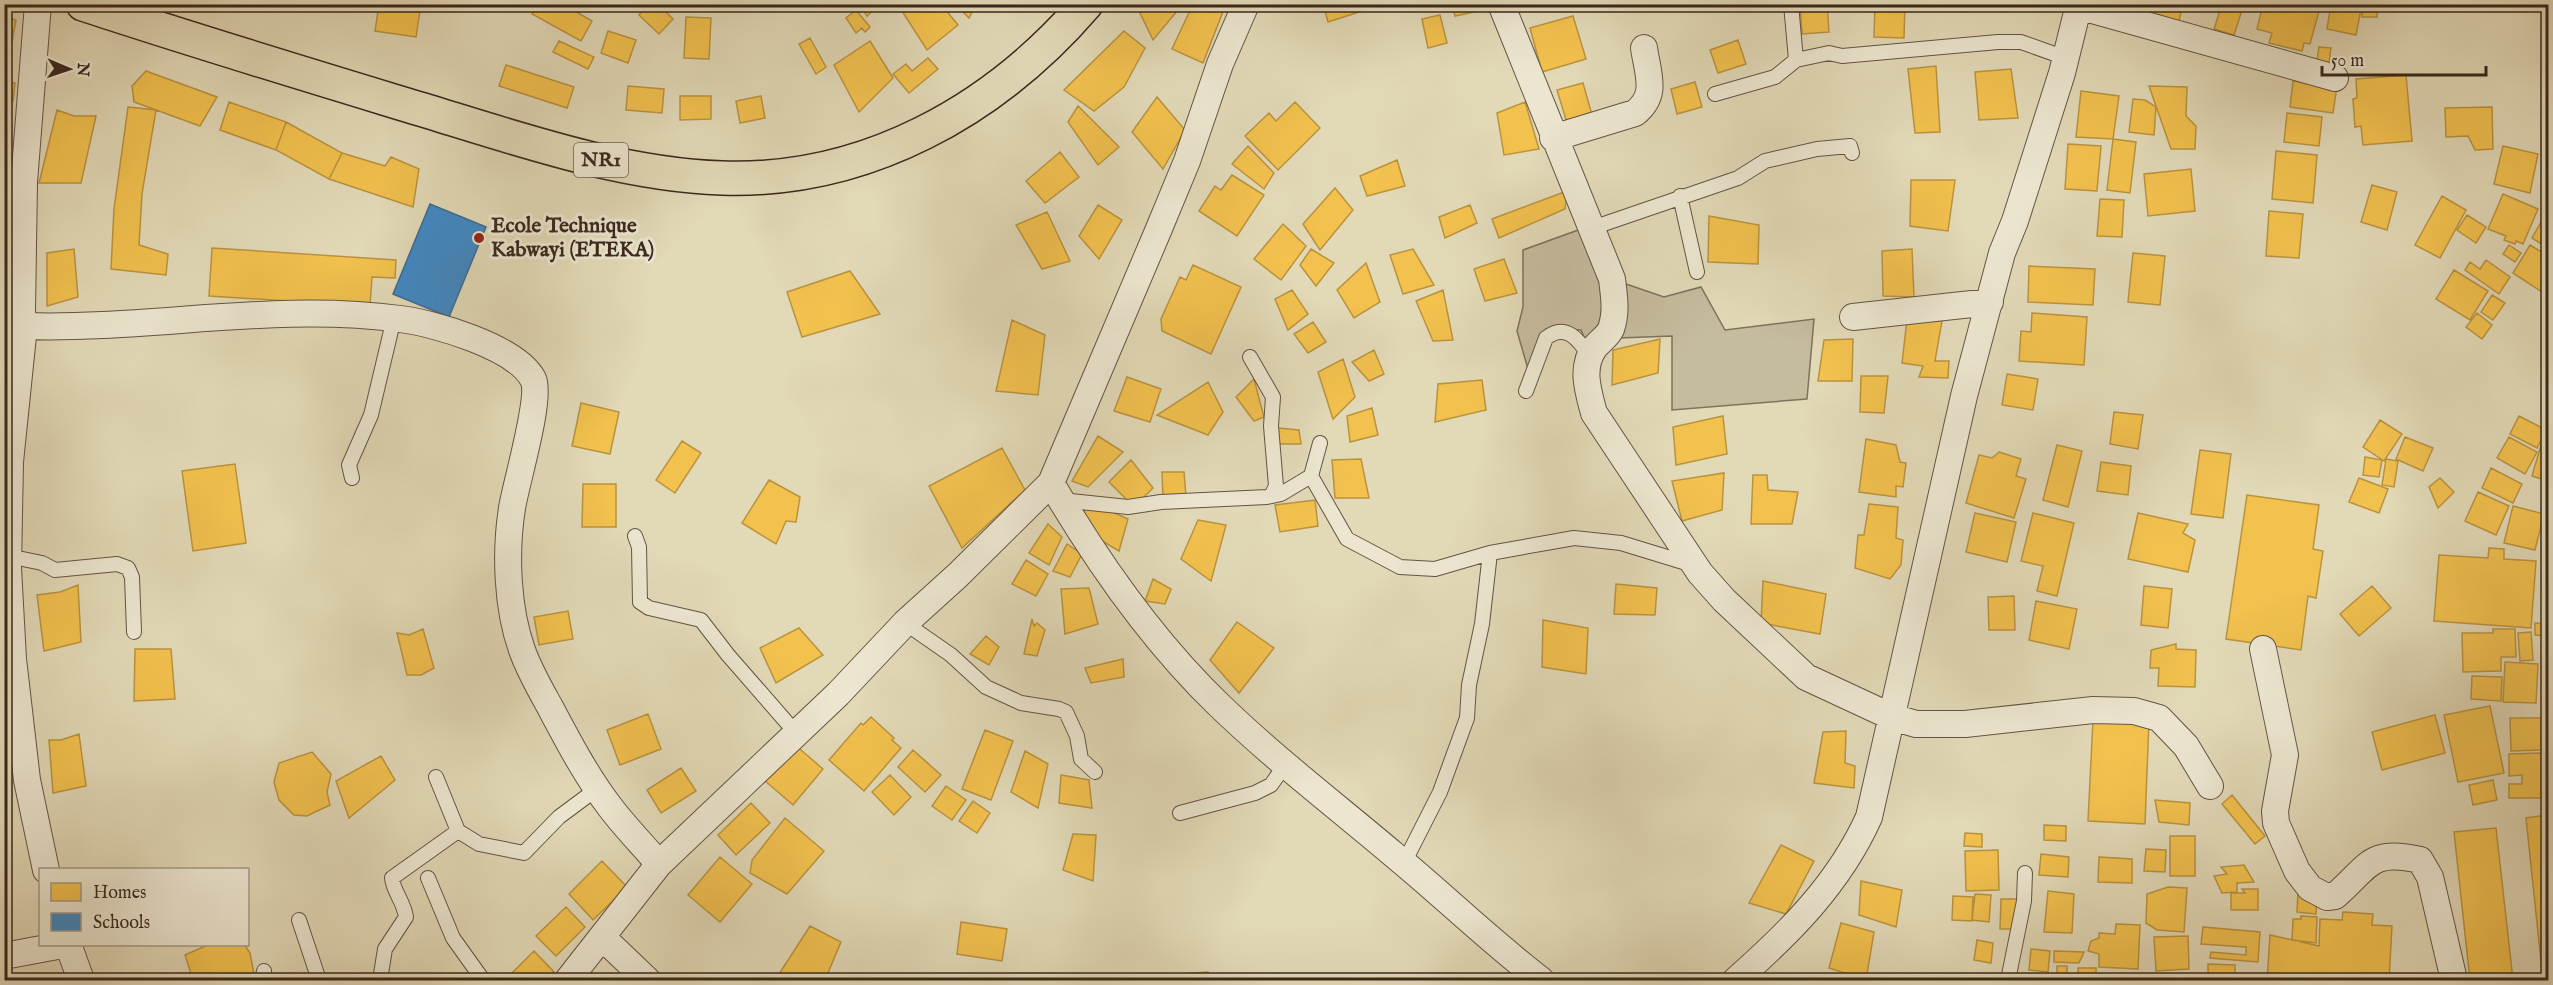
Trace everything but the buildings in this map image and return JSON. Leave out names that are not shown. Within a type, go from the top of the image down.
[{"type":"highway","name":"NR1","points":[[83,4],[193,41],[524,140],[663,172],[719,178],[762,179],[807,174],[851,163],[904,144],[946,122],[1025,67],[1060,35],[1086,4]]},
{"type":"street","points":[[38,4],[14,185],[17,317],[7,595],[27,780],[46,868]]},
{"type":"street","points":[[568,981],[659,864],[838,694],[905,623],[1056,491],[1187,161],[1220,64],[1246,4]]},
{"type":"street","points":[[1501,4],[1553,138],[1612,279],[1616,308],[1610,332],[1590,357],[1586,386],[1594,413],[1695,566],[1724,600],[1806,677],[1892,717],[1916,724],[1965,724],[2093,710],[2134,711],[2159,718],[2173,731],[2186,746],[2210,786]]},
{"type":"street","points":[[1736,981],[1768,952],[1820,898],[1860,838],[1869,818],[1943,479],[2002,253],[2018,212],[2066,58],[2079,5],[2335,78]]},
{"type":"street","points":[[1553,138],[1635,113],[1645,105],[1650,95],[1644,48]]},
{"type":"street","points":[[1853,317],[1990,302]]},
{"type":"street","points":[[17,317],[123,325],[275,314],[333,313],[394,318],[437,326],[459,334],[506,355],[524,368],[536,387],[535,408],[521,460],[511,511],[511,597],[522,650],[568,742],[610,807],[659,864]]},
{"type":"street","points":[[1056,491],[1110,576],[1151,631],[1219,705],[1285,765],[1404,863],[1541,981]]},
{"type":"street","points":[[2264,649],[2285,755],[2275,811],[2276,823],[2297,871],[2310,888],[2327,897],[2335,896],[2376,858],[2401,856],[2420,860],[2430,877],[2454,981]]},
{"type":"street","points":[[603,938],[647,981]]},
{"type":"street","points":[[4,956],[62,946]]},
{"type":"street","points":[[68,946],[81,981]]},
{"type":"lane","points":[[1791,4],[1796,60]]},
{"type":"lane","points":[[1715,94],[1775,77],[1796,60],[1829,53],[1842,56],[2021,42],[2066,58]]},
{"type":"lane","points":[[1592,228],[1738,178],[1765,161],[1789,154],[1850,146],[1852,153]]},
{"type":"lane","points":[[1680,196],[1697,272]]},
{"type":"lane","points":[[352,478],[349,465],[371,414],[394,318]]},
{"type":"lane","points":[[1526,391],[1546,338],[1552,333],[1568,332],[1575,337],[1590,357]]},
{"type":"lane","points":[[1250,357],[1273,397],[1271,426],[1276,486],[1271,496]]},
{"type":"lane","points":[[1056,491],[1128,507],[1161,502],[1271,496],[1281,494],[1311,476],[1320,443]]},
{"type":"lane","points":[[1311,476],[1347,539],[1400,567],[1435,568],[1490,553],[1574,538],[1621,543],[1695,566]]},
{"type":"lane","points":[[634,536],[639,547],[640,602],[649,608],[701,620],[728,655],[796,733]]},
{"type":"lane","points":[[1404,863],[1440,792],[1467,718],[1469,685],[1482,624],[1490,553]]},
{"type":"lane","points":[[8,556],[42,563],[55,570],[117,564],[128,568],[132,577],[134,632]]},
{"type":"lane","points":[[905,623],[951,655],[986,687],[1021,703],[1066,712],[1077,736],[1081,759],[1095,772]]},
{"type":"lane","points":[[1180,813],[1255,793],[1271,785],[1285,765]]},
{"type":"lane","points":[[436,777],[458,831],[479,844],[524,853],[559,817],[598,788]]},
{"type":"lane","points":[[380,981],[385,949],[406,917],[399,894],[392,886],[392,878],[458,831]]},
{"type":"lane","points":[[2008,981],[2024,901],[2025,873]]},
{"type":"lane","points":[[428,878],[453,938],[483,981]]},
{"type":"lane","points":[[299,920],[319,981]]},
{"type":"shaded area","points":[[1581,229],[1605,276],[1608,314],[1588,346],[1581,330],[1546,329],[1528,369],[1517,331],[1523,307],[1523,250]]},
{"type":"shaded area","points":[[1623,283],[1664,297],[1701,287],[1725,330],[1814,319],[1807,399],[1672,410],[1672,336],[1619,338]]},
{"type":"place","name":"Ecole Technique Kabwayi (ETEKA)","points":[[479,238]]}]
